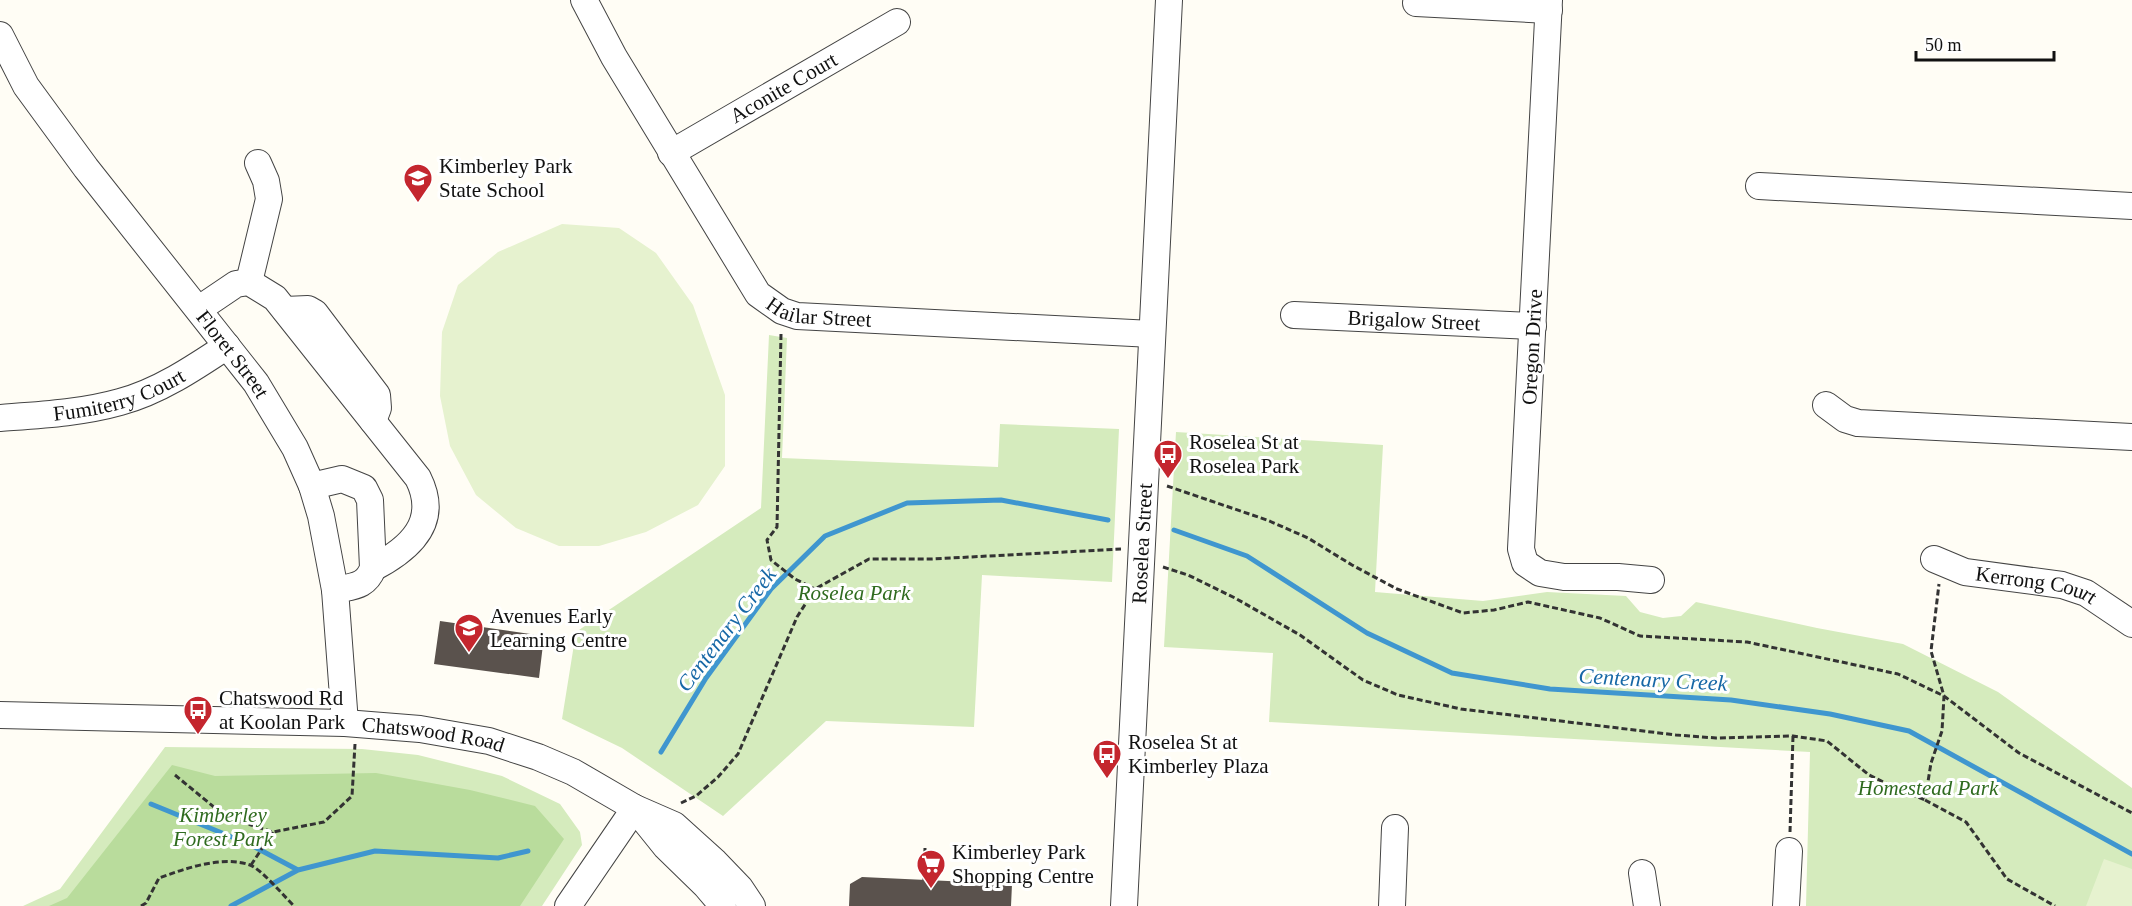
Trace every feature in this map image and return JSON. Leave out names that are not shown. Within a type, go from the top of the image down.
[{"type":"street","name":"Hailar Street","points":[[584,0],[614,57],[758,294],[782,311],[797,316],[1152,334]]},
{"type":"street","name":"Roselea Street","points":[[1124,906],[1169,0]]},
{"type":"street","points":[[1416,3],[1549,5]]},
{"type":"street","name":"Oregon Drive","points":[[1549,5],[1521,549],[1525,563],[1540,573],[1564,578],[1618,577],[1651,580]]},
{"type":"street","name":"Aconite Court","points":[[671,153],[897,22]]},
{"type":"street","name":"Floret Street","points":[[1,38],[26,86],[86,168],[256,383],[296,448],[312,486],[321,516],[334,590],[350,733]]},
{"type":"street","points":[[249,282],[252,230],[269,199],[266,181],[258,163]]},
{"type":"street","points":[[1759,186],[2132,206]]},
{"type":"street","points":[[199,309],[236,284],[249,282],[275,298],[418,478],[424,490],[426,504],[424,519],[411,543],[374,568],[365,583],[334,590]]},
{"type":"street","name":"Brigalow Street","points":[[1294,315],[1533,326]]},
{"type":"street","name":"Fumiterry Court","points":[[0,418],[81,411],[122,402],[163,384],[227,346]]},
{"type":"street","points":[[1826,405],[1845,419],[1858,423],[2132,437]]},
{"type":"street","points":[[312,486],[342,479],[364,488],[370,500],[374,568]]},
{"type":"street","name":"Kerrong Court","points":[[1934,559],[1965,572],[2062,585],[2086,593],[2132,624]]},
{"type":"street","name":"Chatswood Road","points":[[0,715],[350,733],[420,729],[509,746],[573,772],[635,808],[666,847],[706,886],[740,903]]},
{"type":"street","points":[[568,906],[635,808]]},
{"type":"street","points":[[1392,906],[1395,828]]},
{"type":"street","points":[[1786,906],[1789,851]]},
{"type":"street","points":[[1642,873],[1647,906]]},
{"type":"path","points":[[782,311],[777,527],[768,540],[771,560],[795,579],[815,589]]},
{"type":"path","points":[[1163,485],[1268,520],[1308,538],[1397,589],[1463,613],[1494,610],[1528,602],[1600,618],[1640,636],[1747,642],[1898,674],[1944,696],[2019,753],[2132,813]]},
{"type":"path","points":[[677,806],[696,796],[718,777],[738,754],[797,617],[815,589],[869,560],[1119,549]]},
{"type":"path","points":[[1925,800],[1931,763],[1942,731],[1944,696],[1931,651],[1939,586],[1934,559]]},
{"type":"path","points":[[1158,566],[1188,574],[1235,598],[1300,635],[1364,680],[1398,695],[1461,709],[1676,735],[1716,738],[1793,736],[1827,741],[1869,775],[1925,800],[1966,822],[2007,879],[2055,906]]},
{"type":"path","points":[[175,775],[226,817],[273,832],[324,822],[352,796],[350,733]]},
{"type":"path","points":[[1789,851],[1793,736]]},
{"type":"path","points":[[251,865],[273,832]]},
{"type":"path","points":[[924,848],[924,880]]},
{"type":"path","points":[[141,906],[146,903],[159,878],[192,866],[225,862],[251,865],[294,906]]},
{"type":"green space","points":[[562,224],[619,228],[656,253],[693,305],[725,395],[725,466],[698,505],[646,532],[599,546],[559,546],[516,528],[476,495],[450,446],[440,396],[442,332],[458,285],[498,252]]},
{"type":"green space","name":"Roselea Park","points":[[769,335],[787,338],[782,458],[998,467],[1000,424],[1119,429],[1112,582],[982,575],[974,727],[826,721],[723,816],[622,748],[562,719],[576,632],[761,508]]},
{"type":"green space","name":"Homestead Park","points":[[1176,432],[1383,445],[1375,592],[1483,601],[1547,592],[1626,596],[1640,612],[1663,618],[1681,616],[1696,602],[1903,644],[1998,692],[2132,788],[2132,906],[1806,906],[1810,752],[1269,722],[1273,653],[1164,647]]},
{"type":"green space","name":"Kimberley Forest Park","points":[[165,747],[362,749],[418,755],[502,776],[560,804],[580,832],[582,845],[542,906],[23,906],[60,889]]},
{"type":"green space","name":"Kimberley Forest Park","points":[[172,765],[215,776],[376,773],[470,790],[535,806],[564,839],[520,906],[49,906],[67,898]]},
{"type":"green space","points":[[2104,859],[2132,869],[2132,906],[2086,906]]},
{"type":"building","points":[[440,621],[544,636],[539,678],[434,664]]},
{"type":"building","name":"Kimberley Park Shopping Centre","points":[[862,877],[1012,884],[1011,906],[849,906],[850,884]]},
{"type":"waterway","name":"Centenary Creek","points":[[661,752],[706,678],[771,589],[825,536],[907,503],[1001,500],[1108,520]]},
{"type":"waterway","name":"Centenary Creek","points":[[1174,530],[1247,556],[1367,633],[1452,673],[1550,689],[1731,700],[1830,714],[1909,731],[2132,854]]},
{"type":"waterway","points":[[151,804],[249,844],[298,870]]},
{"type":"waterway","name":"Centenary Creek","points":[[231,906],[298,870],[375,851],[498,858],[528,851]]},
{"type":"place","name":"Kimberley Park State School","points":[[418,204]]},
{"type":"place","name":"Roselea St at Roselea Park","points":[[1168,480]]},
{"type":"place","name":"Avenues Early Learning Centre","points":[[469,654]]},
{"type":"place","name":"Chatswood Rd at Koolan Park","points":[[198,736]]},
{"type":"place","name":"Roselea St at Kimberley Plaza","points":[[1107,780]]},
{"type":"place","name":"Kimberley Park Shopping Centre","points":[[931,890]]}]
